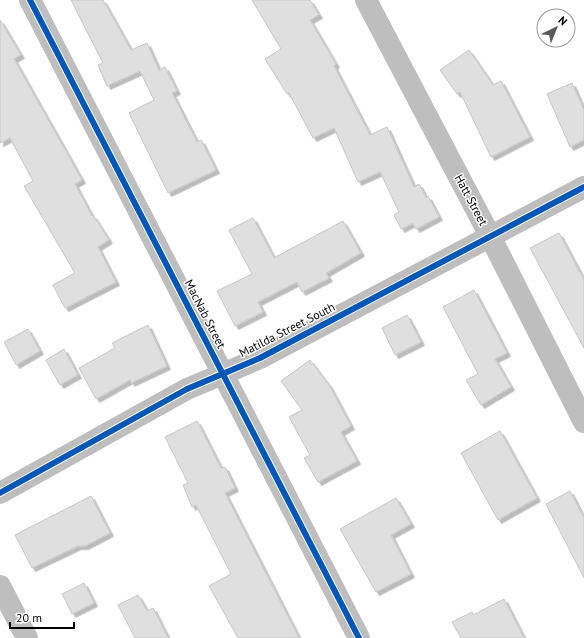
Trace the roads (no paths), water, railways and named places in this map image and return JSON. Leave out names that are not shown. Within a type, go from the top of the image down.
[{"type":"street","name":"MacNab Street","points":[[30,0],[359,638]]},
{"type":"street","name":"Hatt Street","points":[[366,0],[490,236],[584,422]]},
{"type":"street","name":"Matilda Street South","points":[[0,493],[187,389],[223,372],[260,358],[584,186]]},
{"type":"street","points":[[0,586],[27,638]]}]
